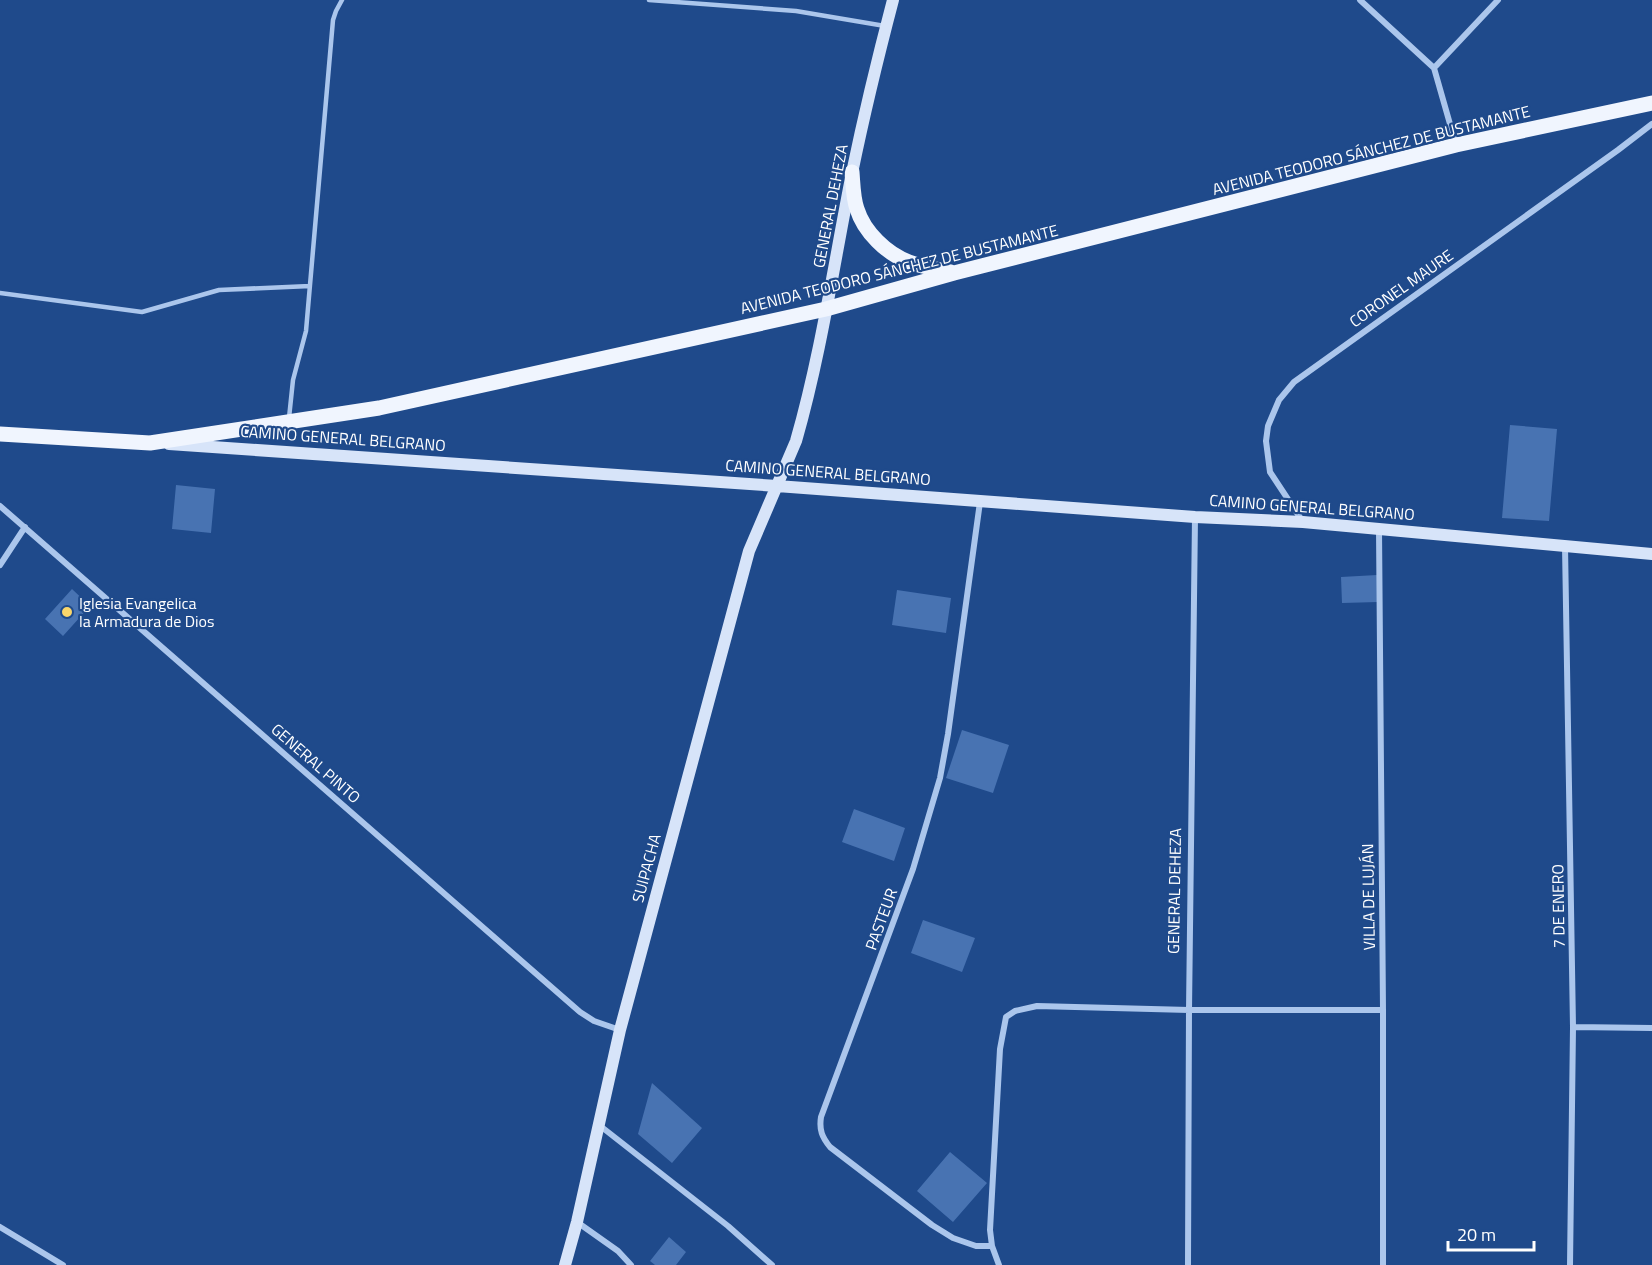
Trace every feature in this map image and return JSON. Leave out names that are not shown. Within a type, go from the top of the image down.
[{"type":"main road","name":"AVENIDA TEODORO SÁNCHEZ DE BUSTAMANTE","points":[[150,443],[379,408],[826,309],[954,273],[1456,145],[1652,103]]},
{"type":"main road","points":[[852,172],[857,210],[873,236],[892,254],[909,262],[954,273]]},
{"type":"main road","name":"CAMINO GENERAL BELGRANO","points":[[0,434],[150,443]]},
{"type":"street","name":"GENERAL DEHEZA","points":[[777,486],[796,441],[801,422],[826,309],[852,172],[893,0]]},
{"type":"street","points":[[1360,0],[1434,68],[1456,145]]},
{"type":"street","points":[[1434,68],[1498,0]]},
{"type":"street","name":"CORONEL MAURE","points":[[1303,522],[1270,472],[1266,441],[1268,426],[1279,400],[1294,382],[1652,124]]},
{"type":"street","name":"CAMINO GENERAL BELGRANO","points":[[150,443],[1195,517],[1303,522],[1652,554]]},
{"type":"street","name":"SUIPACHA","points":[[565,1265],[577,1222],[620,1030],[749,551],[777,486]]},
{"type":"street","name":"PASTEUR","points":[[980,501],[940,778],[913,869],[821,1116],[820,1127],[823,1138],[830,1147],[932,1225],[953,1238],[976,1246],[992,1246]]},
{"type":"street","name":"GENERAL PINTO","points":[[0,506],[580,1012],[594,1021],[620,1030]]},
{"type":"street","name":"GENERAL DEHEZA","points":[[1188,1265],[1195,517]]},
{"type":"street","points":[[0,566],[25,527]]},
{"type":"street","name":"VILLA DE LUJÁN","points":[[1379,528],[1383,1265]]},
{"type":"street","name":"7 DE ENERO","points":[[1565,546],[1573,1028],[1570,1265]]},
{"type":"street","points":[[999,1265],[992,1246],[990,1230],[1000,1049],[1006,1017],[1015,1011],[1037,1006],[1189,1010],[1383,1010]]},
{"type":"street","points":[[1573,1028],[1652,1028]]},
{"type":"street","points":[[598,1124],[728,1226],[772,1265]]},
{"type":"street","points":[[577,1222],[618,1251],[631,1265]]},
{"type":"street","points":[[0,1227],[63,1265]]},
{"type":"lane","points":[[289,422],[293,380],[306,331],[333,20],[342,0]]},
{"type":"lane","points":[[649,0],[796,11],[886,26]]},
{"type":"lane","points":[[0,293],[142,312],[219,290],[310,285]]},
{"type":"building","points":[[1510,425],[1557,429],[1549,521],[1502,518]]},
{"type":"building","points":[[176,485],[215,489],[211,533],[172,529]]},
{"type":"building","points":[[1377,575],[1378,602],[1342,603],[1341,577]]},
{"type":"building","name":"Iglesia Evangelica la Armadura de Dios","points":[[72,589],[90,606],[63,636],[45,619]]},
{"type":"building","points":[[897,590],[951,598],[946,633],[892,625]]},
{"type":"building","points":[[962,730],[1009,745],[993,793],[946,778]]},
{"type":"building","points":[[854,809],[905,828],[894,861],[842,842]]},
{"type":"building","points":[[923,920],[975,938],[962,972],[911,953]]},
{"type":"building","points":[[652,1083],[702,1128],[672,1163],[638,1134]]},
{"type":"building","points":[[950,1152],[987,1183],[953,1222],[917,1191]]},
{"type":"building","points":[[669,1237],[686,1252],[676,1265],[655,1265],[650,1261]]},
{"type":"place","name":"Iglesia Evangelica la Armadura de Dios","points":[[67,612]]}]
